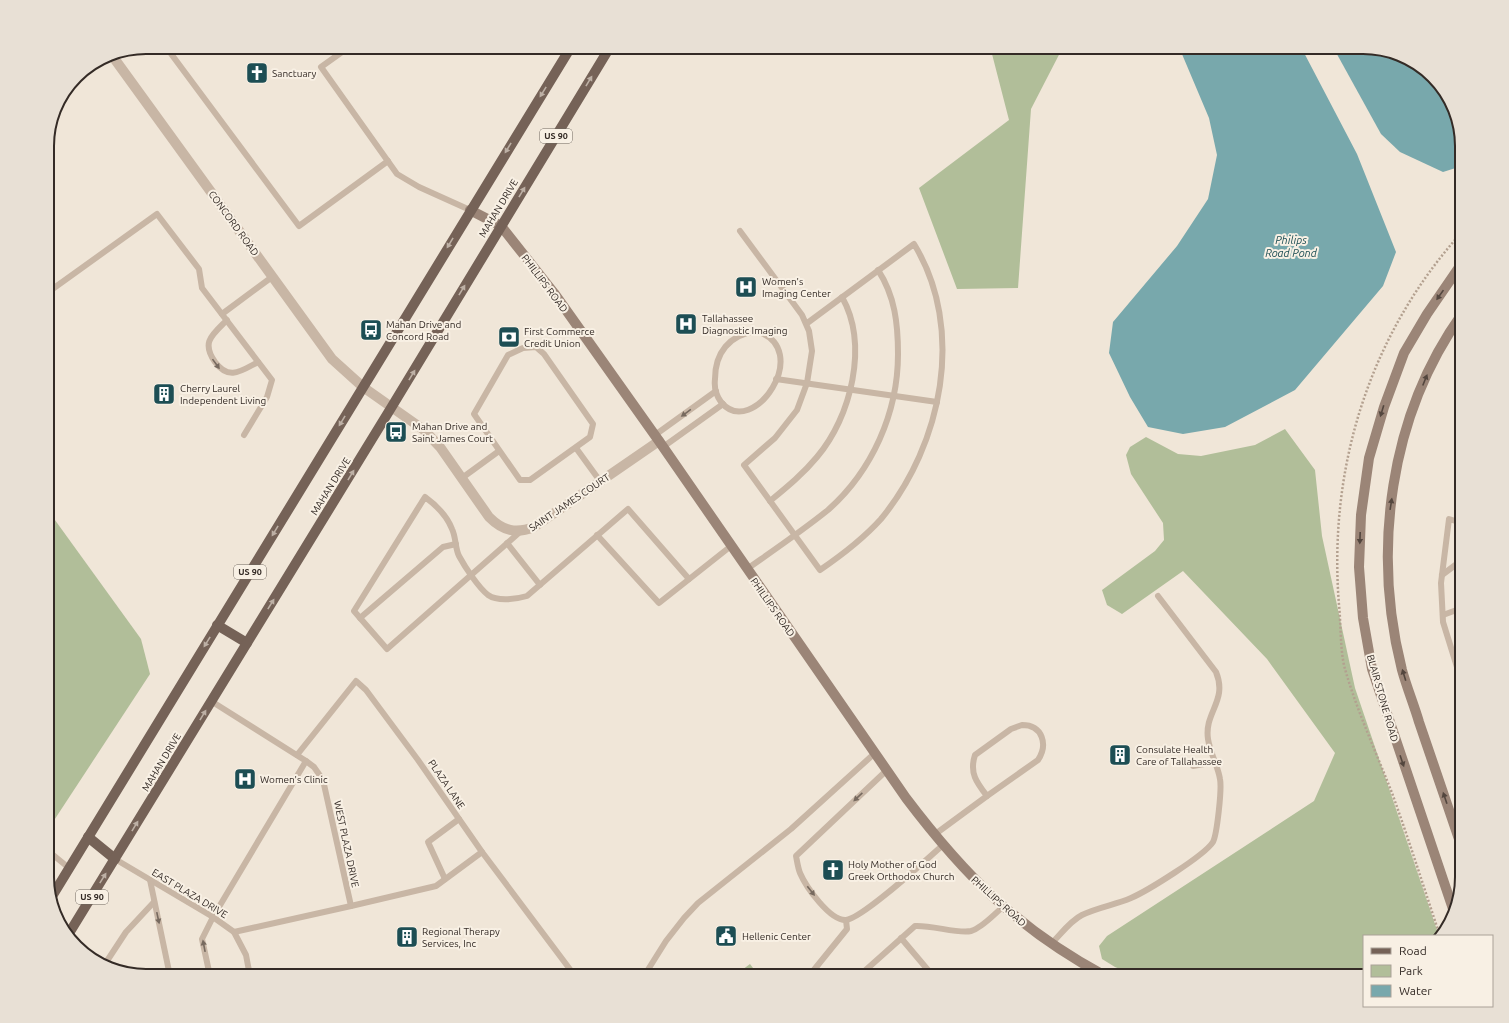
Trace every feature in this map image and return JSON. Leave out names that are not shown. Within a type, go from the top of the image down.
[{"type":"main road","name":"US 90","points":[[55,891],[566,54]]},
{"type":"main road","name":"MAHAN DRIVE","points":[[71,931],[392,408],[606,54]]},
{"type":"main road","name":"PHILLIPS ROAD","points":[[470,210],[501,226],[554,293],[659,441],[875,753],[934,835],[974,880],[1003,907],[1051,944],[1094,969]]},
{"type":"main road","name":"BLAIR STONE ROAD","points":[[1451,905],[1372,669],[1363,618],[1359,567],[1361,514],[1369,458],[1384,406],[1404,353],[1427,314],[1455,273]]},
{"type":"main road","points":[[1455,325],[1432,363],[1411,417],[1398,460],[1390,511],[1387,563],[1391,613],[1402,671],[1455,827]]},
{"type":"main road","points":[[217,625],[247,644]]},
{"type":"main road","points":[[88,837],[115,859]]},
{"type":"street","name":"CONCORD ROAD","points":[[115,59],[332,359],[363,387]]},
{"type":"street","name":"SAINT JAMES COURT","points":[[363,387],[424,430],[440,447],[489,517],[497,525],[508,530],[521,531],[534,527],[659,441]]},
{"type":"lane","points":[[171,54],[299,226],[388,161]]},
{"type":"lane","points":[[339,54],[321,67],[398,174],[419,187],[470,210]]},
{"type":"lane","points":[[54,288],[157,214],[199,269],[202,288],[272,380],[267,397],[244,435]]},
{"type":"lane","points":[[740,230],[802,315],[806,324],[812,351],[807,383],[797,410],[775,438],[744,465],[820,570],[848,550],[880,519],[907,480],[918,459],[937,402],[942,382],[942,351],[937,296],[930,274],[914,244],[806,324]]},
{"type":"lane","points":[[747,569],[828,510],[842,495],[866,464],[883,432],[894,396],[898,360],[896,320],[892,298],[878,270]]},
{"type":"lane","points":[[222,314],[272,277]]},
{"type":"lane","points":[[770,501],[797,479],[817,457],[831,438],[841,420],[853,373],[854,339],[848,308],[842,297]]},
{"type":"lane","points":[[227,320],[213,334],[208,343],[208,352],[220,369],[231,373],[239,372],[258,362]]},
{"type":"lane","points":[[756,331],[765,333],[771,337],[777,348],[780,360],[780,371],[776,379],[767,395],[750,409],[740,412],[729,410],[723,404],[716,391],[715,368],[724,347],[736,338],[749,332],[756,331]]},
{"type":"lane","points":[[536,347],[544,354],[593,424],[590,437],[530,480],[520,480],[499,451],[474,414],[508,355],[524,348],[536,347]]},
{"type":"lane","points":[[776,379],[937,402]]},
{"type":"lane","points":[[659,441],[716,391]]},
{"type":"lane","points":[[659,441],[723,404]]},
{"type":"lane","points":[[576,448],[600,481]]},
{"type":"lane","points":[[462,478],[499,451]]},
{"type":"lane","points":[[521,531],[508,543],[471,575],[386,649],[354,611],[425,497],[436,505],[452,529],[458,555],[471,575],[488,595],[493,597],[515,599],[527,596],[628,509],[689,579]]},
{"type":"lane","points":[[1455,521],[1449,519],[1442,575],[1443,622],[1455,661]]},
{"type":"lane","points":[[597,535],[659,603],[731,546]]},
{"type":"lane","points":[[508,543],[540,584]]},
{"type":"lane","points":[[360,618],[443,547],[456,544]]},
{"type":"lane","points":[[1442,575],[1455,565]]},
{"type":"lane","points":[[1051,944],[1080,915],[1131,898],[1150,888],[1204,852],[1212,843],[1216,834],[1221,787],[1208,739],[1208,725],[1211,714],[1220,697],[1219,679],[1216,672],[1158,596]]},
{"type":"lane","points":[[1442,615],[1455,610]]},
{"type":"lane","name":"PLAZA LANE","points":[[297,755],[356,681],[366,690],[418,760],[482,852],[570,969]]},
{"type":"lane","name":"WEST PLAZA DRIVE","points":[[212,701],[306,761],[314,767],[323,780],[351,906]]},
{"type":"lane","points":[[934,835],[1038,760],[1042,752],[1043,740],[1032,726],[1022,725],[1012,729],[975,755],[973,762],[974,777],[987,796]]},
{"type":"lane","points":[[648,969],[666,941],[698,903],[791,829],[875,753]]},
{"type":"lane","points":[[208,969],[202,939],[212,917],[306,761]]},
{"type":"lane","points":[[1193,766],[1215,762]]},
{"type":"lane","points":[[887,770],[796,856],[800,873],[808,889],[831,915],[836,918],[846,920],[881,898],[943,845]]},
{"type":"lane","points":[[445,879],[428,842],[459,819]]},
{"type":"lane","points":[[234,932],[436,886],[482,852]]},
{"type":"lane","points":[[54,856],[69,868]]},
{"type":"lane","name":"EAST PLAZA DRIVE","points":[[115,859],[212,917],[234,932],[246,955],[249,969]]},
{"type":"lane","points":[[150,880],[168,969]]},
{"type":"lane","points":[[107,961],[126,932],[154,902]]},
{"type":"lane","points":[[867,969],[915,926],[927,925],[971,931],[1003,907]]},
{"type":"lane","points":[[815,969],[847,930],[846,920]]},
{"type":"lane","points":[[901,938],[927,969]]},
{"type":"green space","points":[[992,54],[1059,54],[1031,109],[1018,288],[957,289],[919,188],[1009,120]]},
{"type":"green space","points":[[1285,429],[1315,470],[1322,536],[1355,688],[1437,931],[1434,935],[1363,935],[1363,969],[1120,969],[1102,959],[1099,946],[1107,936],[1314,801],[1335,753],[1267,659],[1183,571],[1122,614],[1107,605],[1102,590],[1155,551],[1164,540],[1163,523],[1131,474],[1126,455],[1130,447],[1146,437],[1178,454],[1201,456],[1255,445]]},
{"type":"green space","points":[[54,519],[141,639],[150,674],[54,820]]},
{"type":"green space","points":[[750,964],[754,969],[743,969]]},
{"type":"water","name":"Philips Road Pond","points":[[1182,54],[1305,54],[1357,154],[1396,252],[1383,286],[1295,390],[1225,427],[1183,434],[1148,427],[1130,397],[1109,353],[1113,322],[1177,246],[1208,199],[1217,155],[1209,118]]},
{"type":"water","points":[[1337,54],[1364,54],[1387,57],[1404,63],[1424,77],[1440,95],[1448,110],[1454,134],[1455,168],[1443,172],[1400,152],[1381,134]]},
{"type":"place","name":"Sanctuary","points":[[257,73]]},
{"type":"place","name":"Women's Imaging Center","points":[[746,287]]},
{"type":"place","name":"Tallahassee Diagnostic Imaging","points":[[686,324]]},
{"type":"place","name":"Mahan Drive and Concord Road","points":[[371,330]]},
{"type":"place","name":"First Commerce Credit Union","points":[[509,337]]},
{"type":"place","name":"Cherry Laurel Independent Living","points":[[164,394]]},
{"type":"place","name":"Mahan Drive and Saint James Court","points":[[396,432]]},
{"type":"place","name":"Consulate Health Care of Tallahassee","points":[[1120,755]]},
{"type":"place","name":"Women's Clinic","points":[[245,779]]},
{"type":"place","name":"Holy Mother of God Greek Orthodox Church","points":[[833,870]]},
{"type":"place","name":"Hellenic Center","points":[[726,936]]},
{"type":"place","name":"Regional Therapy Services, Inc","points":[[407,937]]}]
